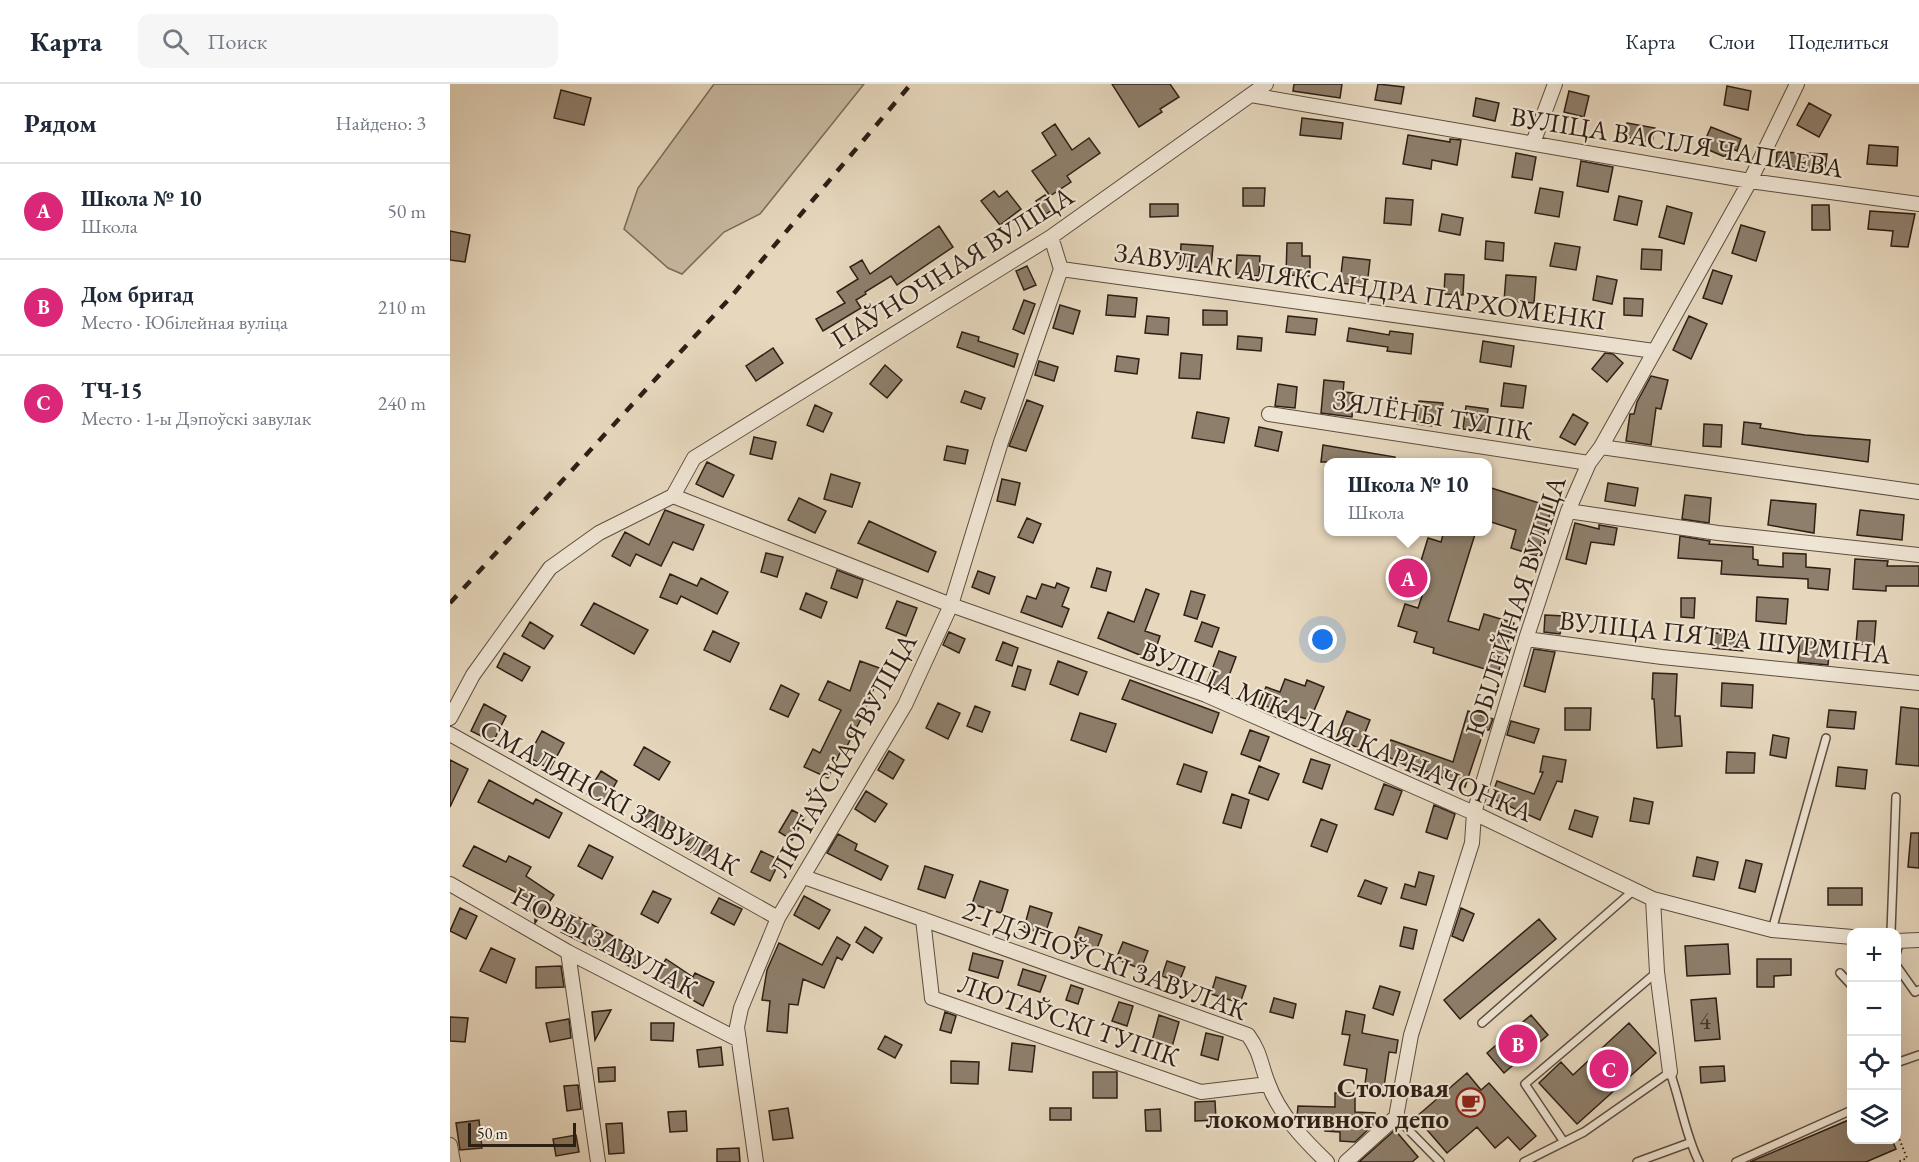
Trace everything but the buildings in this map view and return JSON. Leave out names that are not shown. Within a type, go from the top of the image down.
[{"type":"street","name":"ПАЎНОЧНАЯ ВУЛІЦА","points":[[673,496],[694,458],[1051,237],[1266,84]]},
{"type":"street","points":[[1533,143],[1555,84]]},
{"type":"street","name":"ЮБІЛЕЙНАЯ ВУЛІЦА","points":[[1396,1117],[1411,1035],[1472,843],[1474,813],[1526,639],[1568,511],[1589,463],[1601,447],[1750,181],[1797,84]]},
{"type":"street","name":"ВУЛІЦА ВАСІЛЯ ЧАПАЕВА","points":[[1251,95],[1750,181],[1919,204]]},
{"type":"street","points":[[1051,237],[1061,269]]},
{"type":"street","name":"ЗАВУЛАК АЛЯКСАНДРА ПАРХОМЕНКІ","points":[[1061,269],[1654,351]]},
{"type":"street","name":"ЛЮТАЎСКАЯ ВУЛІЦА","points":[[756,1162],[737,1027],[741,1008],[778,918],[905,705],[951,605],[1001,442],[1061,269]]},
{"type":"street","name":"ЗЯЛЁНЫ ТУПІК","points":[[1269,414],[1589,463]]},
{"type":"street","points":[[1601,447],[1919,492]]},
{"type":"street","points":[[450,718],[473,675],[550,568],[599,533],[673,496]]},
{"type":"street","name":"ВУЛІЦА МІКАЛАЯ КАРНАЧОНКА","points":[[673,496],[951,605],[1206,695],[1474,813],[1653,899],[1772,930],[1847,937]]},
{"type":"street","points":[[1568,511],[1718,533],[1919,555]]},
{"type":"street","name":"ВУЛІЦА ПЯТРА ШУРМІНА","points":[[1526,639],[1662,657],[1919,683]]},
{"type":"street","name":"СМАЛЯНСКІ ЗАВУЛАК","points":[[450,734],[778,918]]},
{"type":"street","name":"2-І ДЭПОЎСКІ ЗАВУЛАК","points":[[804,877],[1248,1035],[1260,1052],[1268,1084],[1299,1134],[1328,1162]]},
{"type":"street","name":"НОВЫ ЗАВУЛАК","points":[[450,884],[568,952],[739,1040]]},
{"type":"street","points":[[1653,899],[1657,972],[1670,1072]]},
{"type":"street","name":"ЛЮТАЎСКІ ТУПІК","points":[[923,919],[932,998],[1201,1092],[1268,1084]]},
{"type":"street","points":[[1901,942],[1919,940]]},
{"type":"street","points":[[568,952],[598,1162]]},
{"type":"street","points":[[1346,1162],[1396,1117]]},
{"type":"street","points":[[450,1145],[453,1162]]},
{"type":"lane","points":[[1772,930],[1826,738]]},
{"type":"lane","points":[[1896,798],[1896,928]]},
{"type":"lane","points":[[1482,1023],[1634,890]]},
{"type":"lane","points":[[1564,1142],[1525,1083],[1657,972]]},
{"type":"lane","points":[[1901,972],[1915,992],[1919,990]]},
{"type":"lane","points":[[1840,973],[1848,982]]},
{"type":"lane","points":[[1901,1061],[1919,1054]]},
{"type":"lane","points":[[1524,1162],[1584,1132],[1670,1072],[1684,1112],[1689,1143],[1699,1162]]},
{"type":"lane","points":[[1736,1162],[1847,1112]]},
{"type":"lane","points":[[1396,1117],[1440,1162]]},
{"type":"lane","points":[[1638,1162],[1689,1143]]},
{"type":"path","points":[[1898,1162],[1907,1158],[1901,1143]]},
{"type":"shaded area","points":[[714,84],[864,84],[760,214],[724,232],[682,274],[668,268],[624,229],[638,188]]},
{"type":"railway","points":[[450,603],[730,298],[911,84]]},
{"type":"place","name":"Школа № 10","points":[[1408,578]]},
{"type":"place","name":"Дом бригад","points":[[1518,1044]]},
{"type":"place","name":"ТЧ-15","points":[[1609,1069]]},
{"type":"place","name":"Столовая локомотивного депо","points":[[1470,1103]]}]
